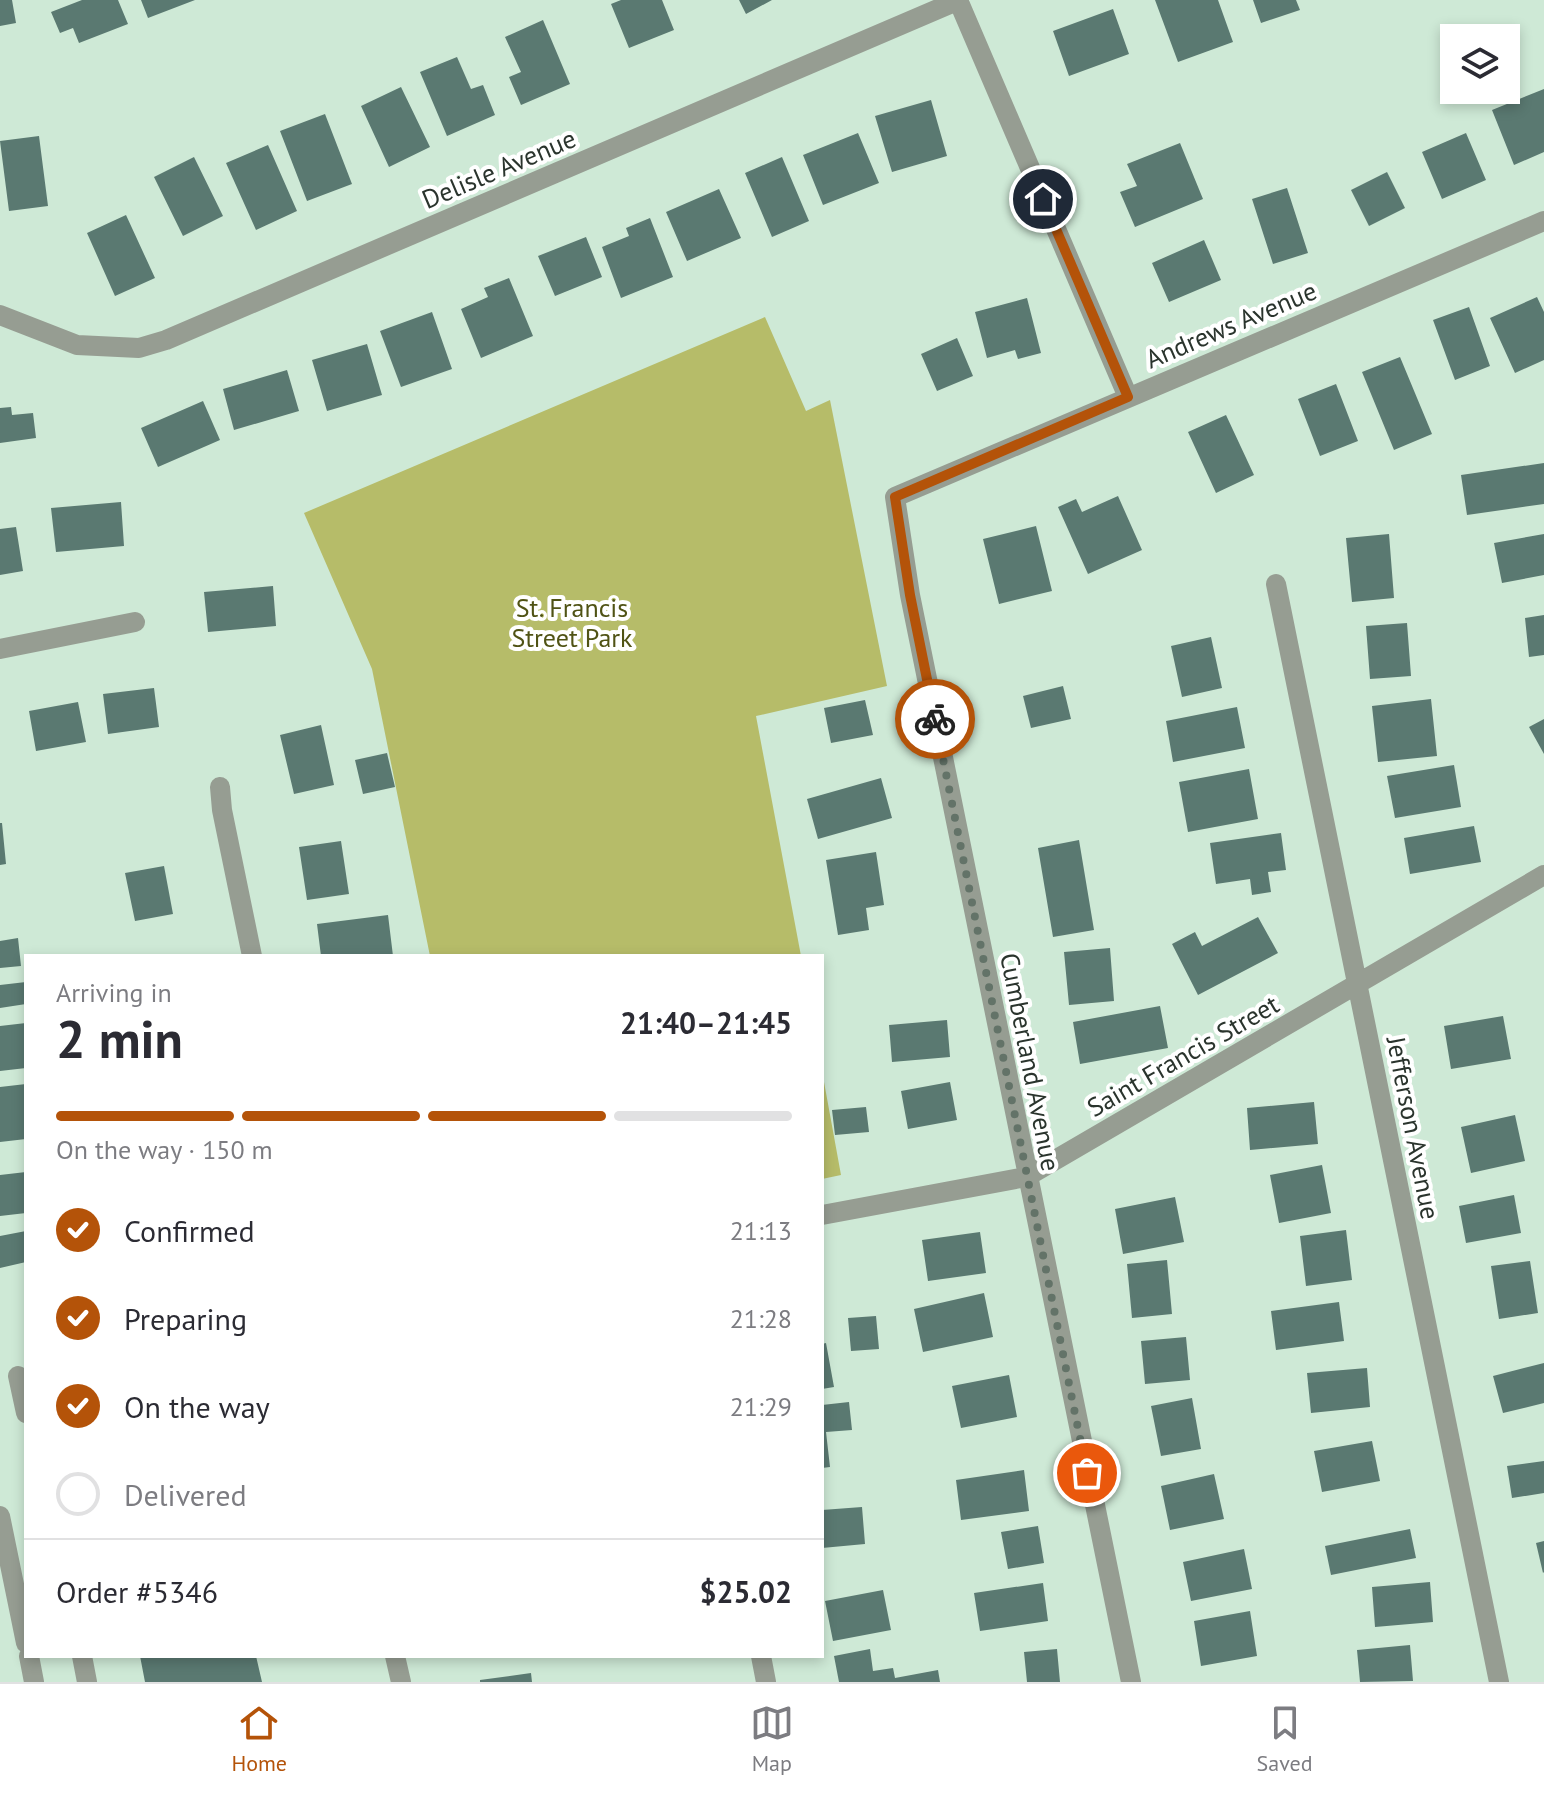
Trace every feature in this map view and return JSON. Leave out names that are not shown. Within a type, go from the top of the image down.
[{"type":"street","name":"Delisle Avenue","points":[[0,315],[77,345],[139,348],[166,340],[959,0]]},
{"type":"street","points":[[959,0],[1128,397]]},
{"type":"street","name":"Andrews Avenue","points":[[939,478],[1544,221]]},
{"type":"street","name":"Cumberland Avenue","points":[[939,478],[895,497],[913,610],[1131,1682]]},
{"type":"street","name":"Jefferson Avenue","points":[[1276,584],[1499,1682]]},
{"type":"street","points":[[0,649],[135,622]]},
{"type":"street","points":[[220,787],[252,954]]},
{"type":"street","name":"Saint Francis Street","points":[[824,1215],[1026,1177],[1544,875]]},
{"type":"street","points":[[15,1377],[24,1406]]},
{"type":"street","points":[[0,1516],[24,1633]]},
{"type":"street","points":[[29,1658],[34,1682]]},
{"type":"street","points":[[82,1658],[87,1682]]},
{"type":"street","points":[[395,1658],[401,1682]]},
{"type":"street","points":[[761,1658],[766,1682]]},
{"type":"green space","name":"St. Francis Street Park","points":[[765,317],[806,411],[830,400],[887,686],[756,716],[801,954],[430,954],[372,669],[304,513]]},
{"type":"green space","points":[[824,1082],[841,1175],[824,1179]]},
{"type":"building","points":[[0,0],[12,0],[16,23],[0,26]]},
{"type":"building","points":[[82,0],[118,0],[128,24],[79,43],[73,28],[60,33],[51,12]]},
{"type":"building","points":[[141,0],[195,0],[148,18]]},
{"type":"building","points":[[621,0],[662,0],[674,30],[629,48],[611,4]]},
{"type":"building","points":[[739,0],[772,0],[746,14]]},
{"type":"building","points":[[1155,0],[1218,0],[1233,42],[1178,62]]},
{"type":"building","points":[[1253,0],[1296,0],[1300,10],[1261,23]]},
{"type":"building","points":[[1113,9],[1129,54],[1069,76],[1053,31]]},
{"type":"building","points":[[543,20],[570,84],[521,105],[509,77],[521,72],[505,37]]},
{"type":"building","points":[[457,57],[471,89],[483,85],[495,115],[447,136],[420,72]]},
{"type":"building","points":[[401,87],[430,147],[389,167],[361,106]]},
{"type":"building","points":[[1544,89],[1544,152],[1514,165],[1492,110],[1507,104],[1520,104],[1520,99]]},
{"type":"building","points":[[931,100],[947,156],[892,172],[875,116]]},
{"type":"building","points":[[325,114],[352,184],[307,201],[280,131]]},
{"type":"building","points":[[858,133],[879,183],[823,205],[803,155]]},
{"type":"building","points":[[1466,133],[1486,180],[1442,199],[1422,152]]},
{"type":"building","points":[[39,136],[48,206],[9,211],[0,141]]},
{"type":"building","points":[[1180,143],[1203,199],[1135,227],[1120,192],[1137,186],[1127,164]]},
{"type":"building","points":[[268,145],[297,211],[256,230],[226,163]]},
{"type":"building","points":[[194,157],[223,216],[183,236],[154,177]]},
{"type":"building","points":[[782,157],[809,221],[772,237],[745,173]]},
{"type":"building","points":[[1387,172],[1405,208],[1369,226],[1351,190]]},
{"type":"building","points":[[1287,188],[1308,253],[1273,264],[1252,199]]},
{"type":"building","points":[[719,189],[741,238],[687,261],[666,212]]},
{"type":"building","points":[[126,215],[155,278],[115,296],[87,233]]},
{"type":"building","points":[[650,218],[673,277],[621,298],[602,247],[629,236],[626,228]]},
{"type":"building","points":[[586,237],[602,277],[555,296],[538,256]]},
{"type":"building","points":[[1204,240],[1221,280],[1169,302],[1152,263]]},
{"type":"building","points":[[509,278],[533,336],[481,358],[461,309],[488,297],[484,288]]},
{"type":"building","points":[[1537,297],[1544,312],[1544,360],[1515,373],[1490,318]]},
{"type":"building","points":[[1027,298],[1041,353],[1018,359],[1015,350],[987,358],[975,312]]},
{"type":"building","points":[[1469,307],[1490,366],[1455,380],[1433,320]]},
{"type":"building","points":[[432,312],[452,369],[401,387],[380,331]]},
{"type":"building","points":[[957,338],[973,376],[937,391],[921,354]]},
{"type":"building","points":[[367,344],[382,395],[327,411],[312,360]]},
{"type":"building","points":[[1400,357],[1432,434],[1394,450],[1362,372]]},
{"type":"building","points":[[287,370],[299,411],[234,430],[223,389]]},
{"type":"building","points":[[1336,384],[1358,441],[1320,456],[1298,399]]},
{"type":"building","points":[[203,401],[220,440],[158,467],[141,428]]},
{"type":"building","points":[[11,407],[12,415],[33,413],[36,438],[0,443],[0,408]]},
{"type":"building","points":[[1226,415],[1254,475],[1216,493],[1188,432]]},
{"type":"building","points":[[1544,463],[1544,504],[1467,515],[1461,475]]},
{"type":"building","points":[[1118,496],[1142,550],[1088,574],[1058,507],[1076,499],[1082,512]]},
{"type":"building","points":[[121,502],[124,546],[56,552],[51,508]]},
{"type":"building","points":[[1036,526],[1052,591],[999,604],[983,539]]},
{"type":"building","points":[[16,527],[23,571],[0,575],[0,529]]},
{"type":"building","points":[[1389,534],[1394,598],[1352,602],[1346,538]]},
{"type":"building","points":[[1544,534],[1544,575],[1502,583],[1494,543]]},
{"type":"building","points":[[273,586],[276,626],[208,632],[204,592]]},
{"type":"building","points":[[1544,615],[1544,655],[1529,657],[1525,618]]},
{"type":"building","points":[[1407,623],[1411,676],[1370,679],[1366,626]]},
{"type":"building","points":[[1211,637],[1222,688],[1182,697],[1171,646]]},
{"type":"building","points":[[1063,686],[1071,719],[1031,728],[1023,696]]},
{"type":"building","points":[[154,688],[159,727],[108,734],[103,694]]},
{"type":"building","points":[[1431,699],[1437,756],[1378,762],[1372,706]]},
{"type":"building","points":[[865,700],[873,735],[831,743],[824,708]]},
{"type":"building","points":[[78,702],[86,742],[36,751],[29,711]]},
{"type":"building","points":[[1237,707],[1245,748],[1173,762],[1166,721]]},
{"type":"building","points":[[1544,719],[1544,754],[1529,727]]},
{"type":"building","points":[[321,725],[334,785],[294,794],[280,735]]},
{"type":"building","points":[[387,753],[395,787],[363,794],[355,760]]},
{"type":"building","points":[[1454,765],[1461,807],[1395,818],[1387,776]]},
{"type":"building","points":[[1249,769],[1258,819],[1188,832],[1179,782]]},
{"type":"building","points":[[881,778],[892,818],[818,839],[807,799]]},
{"type":"building","points":[[0,823],[6,864],[0,865]]},
{"type":"building","points":[[1474,826],[1481,862],[1410,874],[1404,838]]},
{"type":"building","points":[[1281,833],[1286,870],[1268,872],[1271,892],[1252,895],[1250,879],[1216,884],[1210,843]]},
{"type":"building","points":[[1079,840],[1094,930],[1053,937],[1038,848]]},
{"type":"building","points":[[341,841],[349,894],[307,900],[299,847]]},
{"type":"building","points":[[876,852],[884,905],[866,908],[869,930],[838,935],[826,860]]},
{"type":"building","points":[[164,866],[173,914],[135,921],[125,873]]},
{"type":"building","points":[[388,915],[393,954],[321,954],[317,924]]},
{"type":"building","points":[[1258,917],[1278,953],[1198,995],[1172,944],[1195,932],[1202,946]]},
{"type":"building","points":[[18,938],[21,966],[0,968],[0,941]]},
{"type":"building","points":[[1110,948],[1114,1001],[1069,1005],[1064,952]]},
{"type":"building","points":[[24,982],[24,1004],[0,1008],[0,985]]},
{"type":"building","points":[[1160,1006],[1168,1048],[1080,1064],[1073,1022]]},
{"type":"building","points":[[1503,1016],[1511,1059],[1451,1069],[1444,1026]]},
{"type":"building","points":[[947,1020],[950,1057],[892,1062],[889,1025]]},
{"type":"building","points":[[24,1023],[24,1068],[0,1071],[0,1026]]},
{"type":"building","points":[[950,1082],[957,1120],[908,1129],[901,1091]]},
{"type":"building","points":[[24,1084],[24,1139],[0,1142],[0,1087]]},
{"type":"building","points":[[1314,1102],[1318,1144],[1250,1150],[1247,1108]]},
{"type":"building","points":[[866,1107],[869,1132],[835,1135],[832,1110]]},
{"type":"building","points":[[1515,1115],[1525,1161],[1471,1173],[1461,1127]]},
{"type":"building","points":[[1322,1165],[1331,1213],[1279,1223],[1270,1175]]},
{"type":"building","points":[[24,1172],[24,1213],[0,1216],[0,1175]]},
{"type":"building","points":[[1514,1195],[1521,1233],[1466,1243],[1459,1206]]},
{"type":"building","points":[[1175,1197],[1184,1242],[1123,1254],[1115,1209]]},
{"type":"building","points":[[1346,1230],[1352,1280],[1306,1286],[1300,1236]]},
{"type":"building","points":[[24,1231],[24,1262],[0,1268],[0,1236]]},
{"type":"building","points":[[980,1232],[986,1273],[928,1281],[922,1240]]},
{"type":"building","points":[[1167,1260],[1172,1314],[1132,1318],[1127,1264]]},
{"type":"building","points":[[1530,1261],[1538,1313],[1499,1319],[1491,1266]]},
{"type":"building","points":[[984,1293],[993,1337],[923,1352],[914,1309]]},
{"type":"building","points":[[1339,1302],[1344,1341],[1276,1350],[1271,1311]]},
{"type":"building","points":[[876,1316],[879,1349],[851,1351],[848,1318]]},
{"type":"building","points":[[1186,1337],[1190,1380],[1145,1384],[1141,1341]]},
{"type":"building","points":[[824,1344],[834,1387],[824,1389]]},
{"type":"building","points":[[1544,1363],[1544,1403],[1503,1413],[1493,1376]]},
{"type":"building","points":[[1367,1368],[1370,1407],[1311,1413],[1307,1373]]},
{"type":"building","points":[[1009,1375],[1017,1417],[961,1428],[952,1386]]},
{"type":"building","points":[[1192,1398],[1201,1449],[1161,1456],[1151,1406]]},
{"type":"building","points":[[849,1402],[852,1430],[826,1432],[830,1467],[824,1468],[824,1405]]},
{"type":"building","points":[[1372,1441],[1380,1481],[1322,1492],[1314,1451]]},
{"type":"building","points":[[1544,1461],[1544,1493],[1512,1498],[1507,1466]]},
{"type":"building","points":[[1024,1470],[1029,1511],[961,1520],[956,1480]]},
{"type":"building","points":[[1214,1474],[1224,1519],[1170,1530],[1161,1486]]},
{"type":"building","points":[[862,1507],[865,1544],[824,1548],[824,1510]]},
{"type":"building","points":[[1038,1526],[1044,1563],[1008,1569],[1001,1532]]},
{"type":"building","points":[[1410,1529],[1416,1558],[1331,1575],[1325,1546]]},
{"type":"building","points":[[1544,1541],[1544,1572],[1543,1573],[1536,1543]]},
{"type":"building","points":[[1244,1549],[1252,1589],[1191,1601],[1183,1562]]},
{"type":"building","points":[[1430,1582],[1433,1622],[1375,1627],[1372,1587]]},
{"type":"building","points":[[1043,1583],[1048,1621],[980,1631],[974,1593]]},
{"type":"building","points":[[883,1590],[891,1630],[833,1641],[825,1601]]},
{"type":"building","points":[[1250,1611],[1257,1656],[1201,1666],[1194,1621]]},
{"type":"building","points":[[1410,1645],[1413,1681],[1360,1682],[1357,1650]]},
{"type":"building","points":[[870,1649],[873,1671],[893,1668],[895,1678],[938,1670],[940,1682],[839,1682],[834,1656]]},
{"type":"building","points":[[1057,1649],[1060,1682],[1027,1682],[1024,1652]]},
{"type":"building","points":[[140,1658],[256,1658],[262,1682],[145,1682]]},
{"type":"building","points":[[531,1673],[532,1682],[480,1682],[480,1680]]},
{"type":"way so far","points":[[935,719],[1087,1473]]},
{"type":"route","points":[[935,719],[910,595],[895,497],[1128,397],[1043,199]]}]
